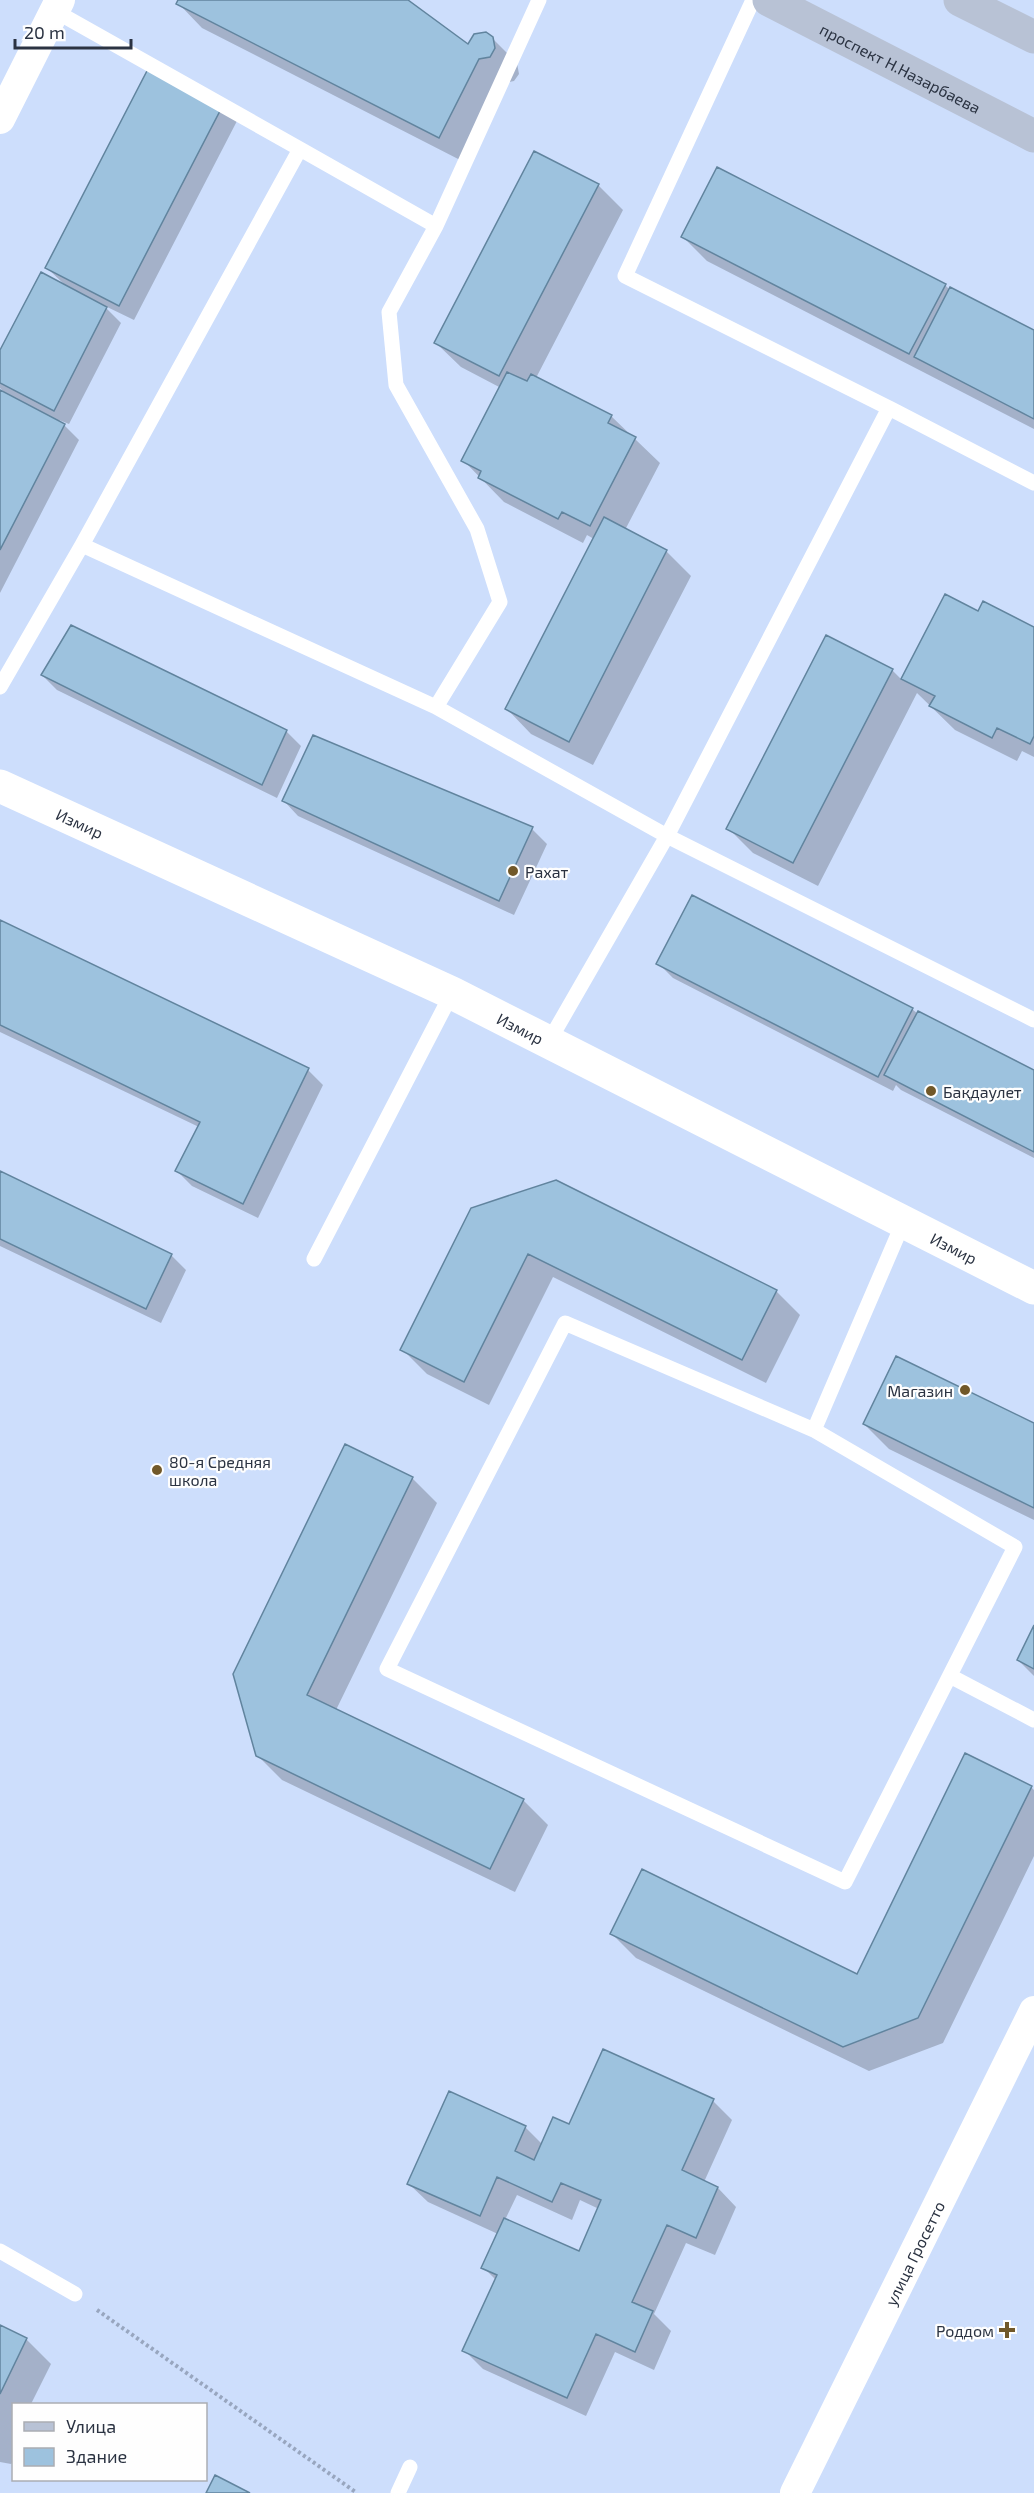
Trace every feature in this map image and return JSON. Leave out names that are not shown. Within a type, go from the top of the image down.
[{"type":"main road","name":"проспект Н.Назарбаева","points":[[769,0],[1034,136]]},
{"type":"main road","points":[[960,0],[1034,37]]},
{"type":"street","points":[[0,119],[58,5]]},
{"type":"street","name":"Измир","points":[[0,786],[452,993],[1034,1288]]},
{"type":"street","name":"улица Гросетто","points":[[795,2493],[1034,2011]]},
{"type":"lane","points":[[436,707],[500,603],[477,529],[396,385],[389,312],[436,226],[539,0]]},
{"type":"lane","points":[[753,0],[625,276],[1034,483]]},
{"type":"lane","points":[[58,5],[300,149],[436,226]]},
{"type":"lane","points":[[0,687],[82,545],[300,149]]},
{"type":"lane","points":[[548,1043],[667,836],[889,408]]},
{"type":"lane","points":[[82,545],[436,707],[667,836],[1034,1020]]},
{"type":"lane","points":[[314,1259],[452,993]]},
{"type":"lane","points":[[814,1430],[903,1222]]},
{"type":"lane","points":[[565,1323],[814,1430],[1015,1546],[845,1881],[387,1669],[565,1323]]},
{"type":"lane","points":[[950,1676],[1034,1720]]},
{"type":"lane","points":[[0,2251],[75,2294]]},
{"type":"lane","points":[[398,2493],[410,2467]]},
{"type":"path","points":[[75,2294],[357,2493]]},
{"type":"building","points":[[178,0],[408,0],[468,44],[474,34],[486,32],[493,37],[495,48],[490,57],[479,59],[439,138],[176,4]]},
{"type":"building","points":[[149,67],[223,105],[119,306],[45,268]]},
{"type":"building","points":[[534,151],[599,184],[499,376],[434,343]]},
{"type":"building","points":[[717,167],[946,284],[909,354],[681,237]]},
{"type":"building","points":[[41,272],[107,307],[54,411],[0,383],[0,350]]},
{"type":"building","points":[[950,287],[1034,330],[1034,419],[914,357]]},
{"type":"building","points":[[507,372],[527,381],[531,374],[612,415],[608,423],[636,437],[590,526],[562,512],[558,519],[478,478],[481,471],[461,461]]},
{"type":"building","points":[[0,390],[65,424],[0,550]]},
{"type":"building","points":[[604,517],[667,550],[569,742],[505,709]]},
{"type":"building","points":[[945,594],[978,611],[983,601],[1034,627],[1034,736],[1030,744],[997,728],[992,738],[929,706],[935,696],[901,679]]},
{"type":"building","points":[[71,625],[287,730],[262,785],[41,675]]},
{"type":"building","points":[[826,635],[893,669],[793,863],[726,829]]},
{"type":"building","points":[[313,735],[533,827],[499,901],[282,801]]},
{"type":"building","points":[[692,895],[913,1008],[878,1077],[656,964]]},
{"type":"building","points":[[0,920],[309,1068],[243,1204],[175,1171],[200,1122],[0,1025]]},
{"type":"building","points":[[918,1011],[1034,1070],[1034,1152],[884,1075]]},
{"type":"building","points":[[0,1171],[172,1254],[146,1309],[0,1239]]},
{"type":"building","points":[[556,1180],[777,1290],[742,1360],[528,1254],[464,1382],[400,1350],[471,1208]]},
{"type":"building","points":[[896,1356],[1034,1423],[1034,1508],[863,1424]]},
{"type":"building","points":[[345,1444],[413,1477],[307,1695],[524,1799],[490,1869],[256,1756],[233,1674]]},
{"type":"building","points":[[1034,1625],[1034,1669],[1017,1660]]},
{"type":"building","points":[[965,1753],[1032,1786],[918,2018],[843,2047],[610,1934],[642,1869],[857,1974]]},
{"type":"building","points":[[603,2049],[714,2099],[682,2170],[718,2187],[696,2238],[667,2225],[632,2302],[653,2311],[635,2352],[596,2334],[567,2398],[462,2351],[497,2275],[481,2268],[504,2218],[579,2251],[601,2200],[561,2183],[552,2202],[497,2177],[480,2216],[407,2184],[449,2091],[526,2126],[515,2151],[534,2160],[553,2117],[569,2124]]},
{"type":"building","points":[[0,2325],[27,2338],[0,2394]]},
{"type":"building","points":[[215,2475],[250,2493],[206,2493]]},
{"type":"place","name":"Рахат","points":[[513,871]]},
{"type":"place","name":"Бақдаулет","points":[[931,1091]]},
{"type":"place","name":"Магазин","points":[[965,1390]]},
{"type":"place","name":"80-я Средняя школа","points":[[157,1470]]},
{"type":"place","name":"Роддом","points":[[1007,2330]]}]
